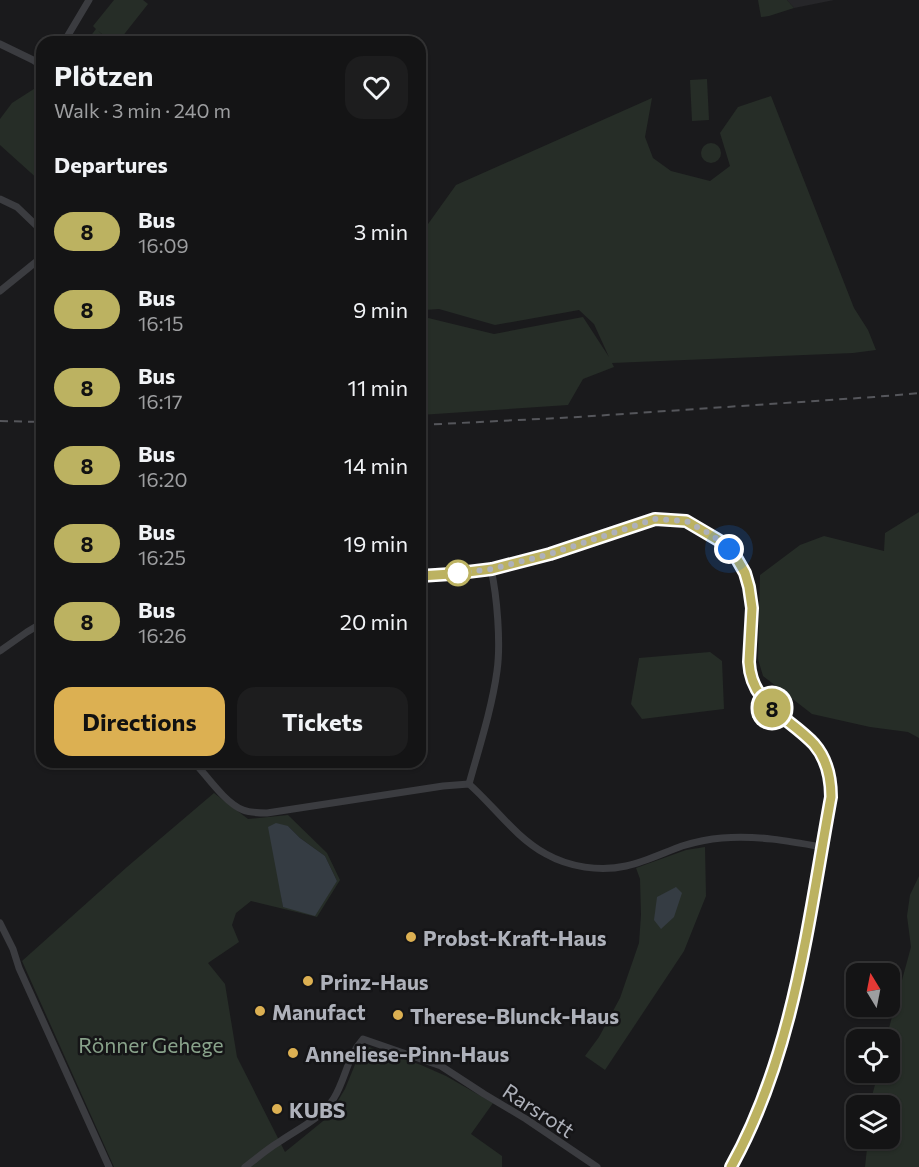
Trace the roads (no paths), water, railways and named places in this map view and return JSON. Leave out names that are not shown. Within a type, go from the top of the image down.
[{"type":"street","points":[[68,36],[90,0]]},
{"type":"street","points":[[0,44],[36,62]]},
{"type":"street","points":[[0,199],[17,207],[36,225]]},
{"type":"street","points":[[0,291],[36,262]]},
{"type":"street","points":[[426,576],[492,569],[550,554],[655,519],[686,521],[720,541],[737,559],[745,573],[752,608],[749,671],[754,687],[764,701],[816,746],[830,778],[831,797],[792,1008],[769,1081],[741,1149],[731,1167]]},
{"type":"street","points":[[469,784],[497,671],[498,628],[492,569]]},
{"type":"street","points":[[0,651],[36,627]]},
{"type":"street","points":[[200,768],[234,805],[255,813],[469,784],[531,845],[548,856],[568,864],[588,867],[624,867],[685,845],[721,838],[769,838],[822,847]]},
{"type":"street","points":[[0,923],[109,1167]]},
{"type":"street","name":"Rarsrott","points":[[245,1167],[311,1122],[323,1111],[333,1098],[354,1049],[363,1039],[441,1066],[597,1167]]},
{"type":"railway","points":[[426,425],[578,417],[919,393]]},
{"type":"railway","points":[[0,421],[36,422]]},
{"type":"place","name":"Probst-Kraft-Haus","points":[[411,937]]},
{"type":"place","name":"Prinz-Haus","points":[[308,981]]},
{"type":"place","name":"Manufact","points":[[260,1011]]},
{"type":"place","name":"Therese-Blunck-Haus","points":[[398,1015]]},
{"type":"place","name":"Anneliese-Pinn-Haus","points":[[293,1053]]},
{"type":"place","name":"KUBS","points":[[277,1109]]},
{"type":"park label","name":"Rönner Gehege","points":[[151,1044]]}]
